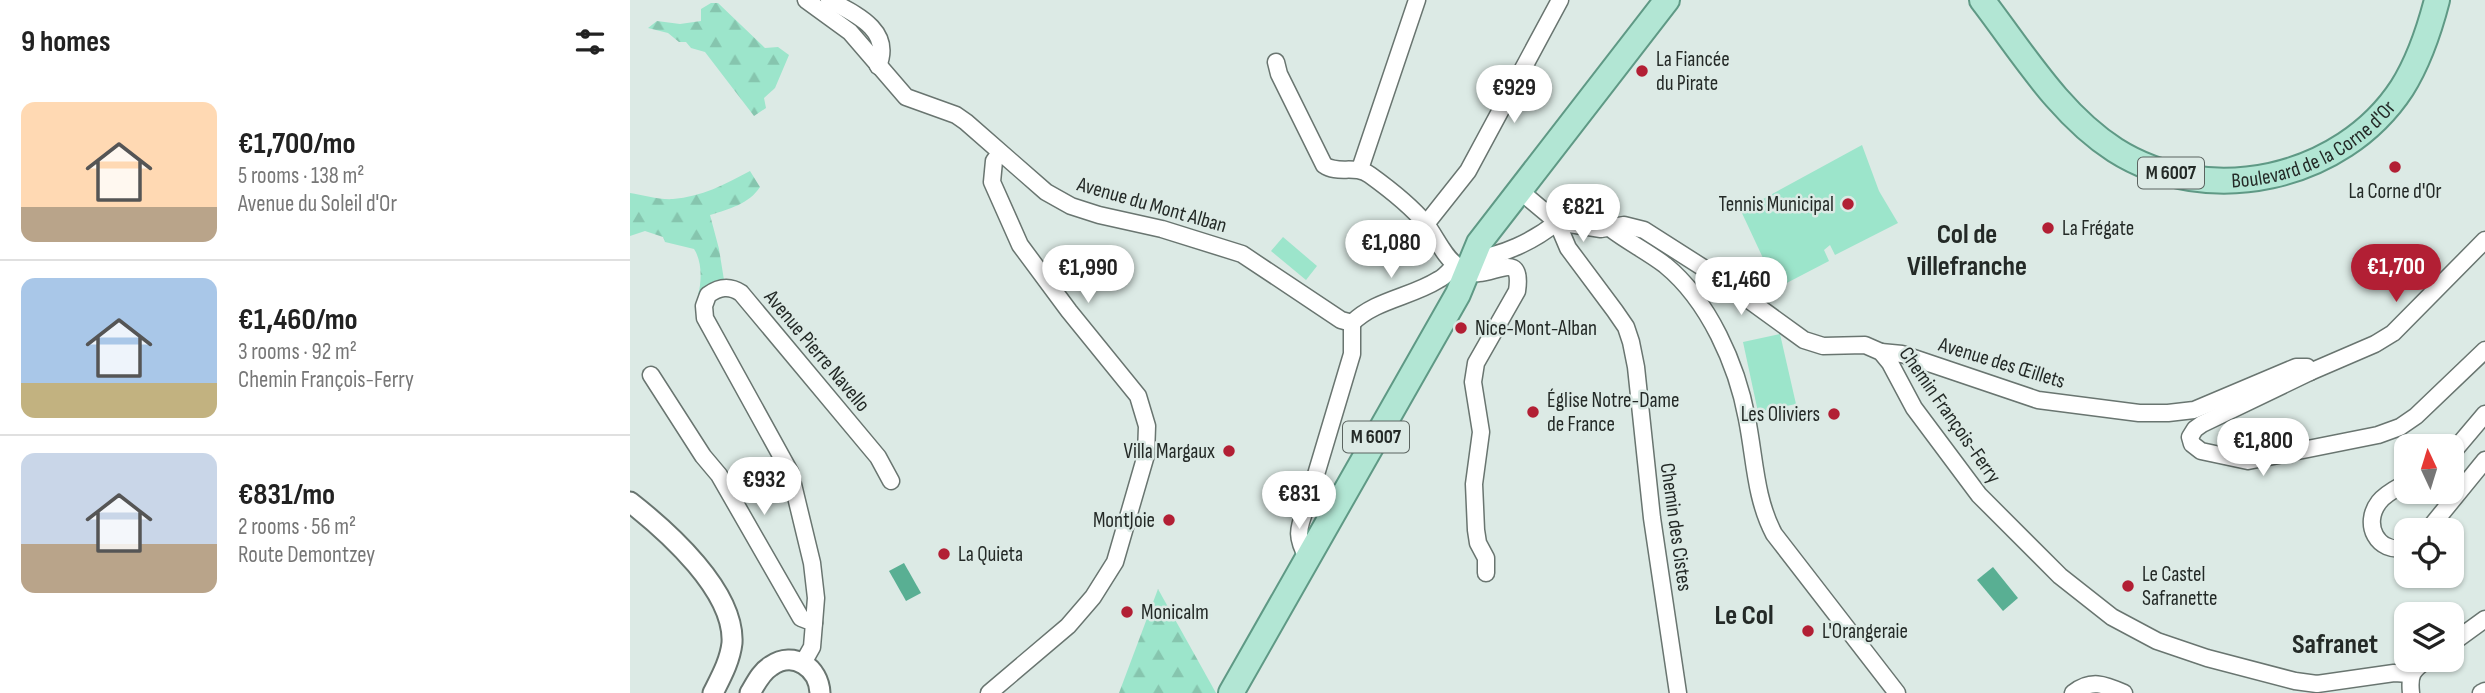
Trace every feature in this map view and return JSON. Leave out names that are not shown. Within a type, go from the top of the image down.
[{"type":"main road","name":"M 6007","points":[[1240,687],[1326,526],[1458,293],[1465,265],[1519,190],[1667,0]]},
{"type":"main road","name":"Boulevard de la Corne d'Or","points":[[1982,0],[2056,96],[2086,127],[2115,150],[2139,162],[2175,174],[2209,180],[2249,180],[2284,174],[2317,162],[2348,143],[2375,120],[2401,89],[2422,50],[2437,0]]},
{"type":"street","name":"Avenue du Mont Alban","points":[[806,0],[850,32],[906,97],[956,115],[1046,192],[1071,206],[1099,215],[1162,229],[1242,254],[1342,320],[1352,323]]},
{"type":"street","points":[[829,0],[864,19],[873,30],[882,43],[883,54],[878,66]]},
{"type":"street","points":[[1360,169],[1417,0]]},
{"type":"street","points":[[1426,224],[1468,172],[1560,0]]},
{"type":"street","points":[[860,45],[869,38],[873,30]]},
{"type":"street","points":[[1276,62],[1279,74],[1324,165],[1332,169],[1360,169],[1371,176],[1426,224],[1465,265],[1479,273],[1504,266],[1510,267],[1516,273],[1517,291],[1476,363],[1473,382],[1481,432],[1474,484],[1476,530],[1478,543],[1486,558],[1486,573]]},
{"type":"street","points":[[989,693],[1068,626],[1093,597],[1115,562],[1146,455],[1147,442],[1147,426],[1138,396],[1020,245],[992,182],[994,161],[1000,153]]},
{"type":"street","points":[[1308,559],[1298,532],[1352,354],[1352,323],[1370,310],[1465,265],[1542,234],[1557,222],[1519,190]]},
{"type":"street","name":"Chemin François-Ferry","points":[[1557,222],[1611,229],[1624,225],[1633,227],[1666,243],[1804,340],[1823,346],[1865,345],[1881,352],[1890,363],[1914,408],[1979,495],[2008,527],[2060,576],[2112,617],[2157,641],[2295,681],[2317,684],[2394,673],[2410,674]]},
{"type":"street","name":"Chemin des Cistes","points":[[1557,222],[1568,248],[1626,327],[1631,342],[1652,518],[1678,693]]},
{"type":"street","points":[[1611,229],[1667,267],[1698,301],[1716,331],[1736,377],[1747,418],[1758,492],[1766,519],[1774,534],[1897,693]]},
{"type":"street","points":[[2485,240],[2393,332],[2375,344],[2202,424],[2190,437],[2192,444],[2201,452],[2248,461],[2378,435],[2400,427],[2416,416],[2485,351]]},
{"type":"street","name":"Avenue Pierre Navello","points":[[814,623],[816,598],[812,563],[790,472],[705,318],[704,306],[708,295],[725,287],[734,288],[741,293],[877,457],[891,481]]},
{"type":"street","name":"Avenue des Œillets","points":[[1881,352],[1902,354],[2038,400],[2139,413],[2194,410],[2296,367],[2307,367],[2311,372]]},
{"type":"street","points":[[651,375],[719,475],[801,618],[814,623],[812,647],[803,663]]},
{"type":"street","points":[[2464,439],[2485,414]]},
{"type":"street","points":[[2438,518],[2485,460]]},
{"type":"street","points":[[2394,491],[2379,501],[2372,524],[2380,543],[2389,549],[2394,549]]},
{"type":"street","points":[[630,502],[688,556],[722,600],[732,641],[726,668],[713,693]]},
{"type":"street","points":[[1306,508],[1311,517],[1326,526]]},
{"type":"street","points":[[2464,634],[2485,619]]},
{"type":"street","points":[[750,693],[762,674],[771,666],[789,660],[803,663],[816,676],[820,693]]},
{"type":"street","points":[[2410,674],[2411,693]]},
{"type":"street","points":[[2073,693],[2083,686],[2095,684],[2124,693]]},
{"type":"green space","points":[[711,3],[718,3],[765,48],[778,47],[789,55],[775,88],[764,98],[766,108],[754,116],[705,52],[691,48],[686,42],[679,42],[668,33],[648,28],[657,21],[680,24],[701,21],[701,9]]},
{"type":"green space","points":[[1862,145],[1879,191],[1898,223],[1835,255],[1830,245],[1824,250],[1829,261],[1777,288],[1741,211]]},
{"type":"green space","points":[[750,171],[760,187],[755,193],[738,205],[710,215],[724,280],[711,284],[698,295],[701,271],[694,249],[665,242],[663,237],[645,231],[630,236],[630,193],[663,199],[683,198],[713,189]]},
{"type":"green space","points":[[1283,237],[1317,266],[1306,280],[1271,251]]},
{"type":"green space","points":[[1780,334],[1796,404],[1758,412],[1743,342]]},
{"type":"green space","points":[[1158,589],[1216,693],[1119,693]]},
{"type":"shaded area","points":[[904,563],[921,593],[906,601],[889,571]]},
{"type":"shaded area","points":[[1993,567],[2018,598],[2003,611],[1977,580]]},
{"type":"place","name":"La Fiancée du Pirate","points":[[1642,71]]},
{"type":"place","name":"La Corne d'Or","points":[[2395,167]]},
{"type":"place","name":"Tennis Municipal","points":[[1848,204]]},
{"type":"place","name":"La Frégate","points":[[2048,228]]},
{"type":"place","name":"Nice-Mont-Alban","points":[[1461,328]]},
{"type":"place","name":"Église Notre-Dame de France","points":[[1533,412]]},
{"type":"place","name":"Les Oliviers","points":[[1834,414]]},
{"type":"place","name":"Villa Margaux","points":[[1229,451]]},
{"type":"place","name":"MontJoie","points":[[1169,520]]},
{"type":"place","name":"La Quieta","points":[[944,554]]},
{"type":"place","name":"Le Castel Safranette","points":[[2128,586]]},
{"type":"place","name":"Monicalm","points":[[1127,612]]},
{"type":"place","name":"L'Orangeraie","points":[[1808,631]]},
{"type":"district","name":"Col de Villefranche","points":[[1967,250]]},
{"type":"district","name":"Le Col","points":[[1744,615]]},
{"type":"district","name":"Safranet","points":[[2335,644]]}]
